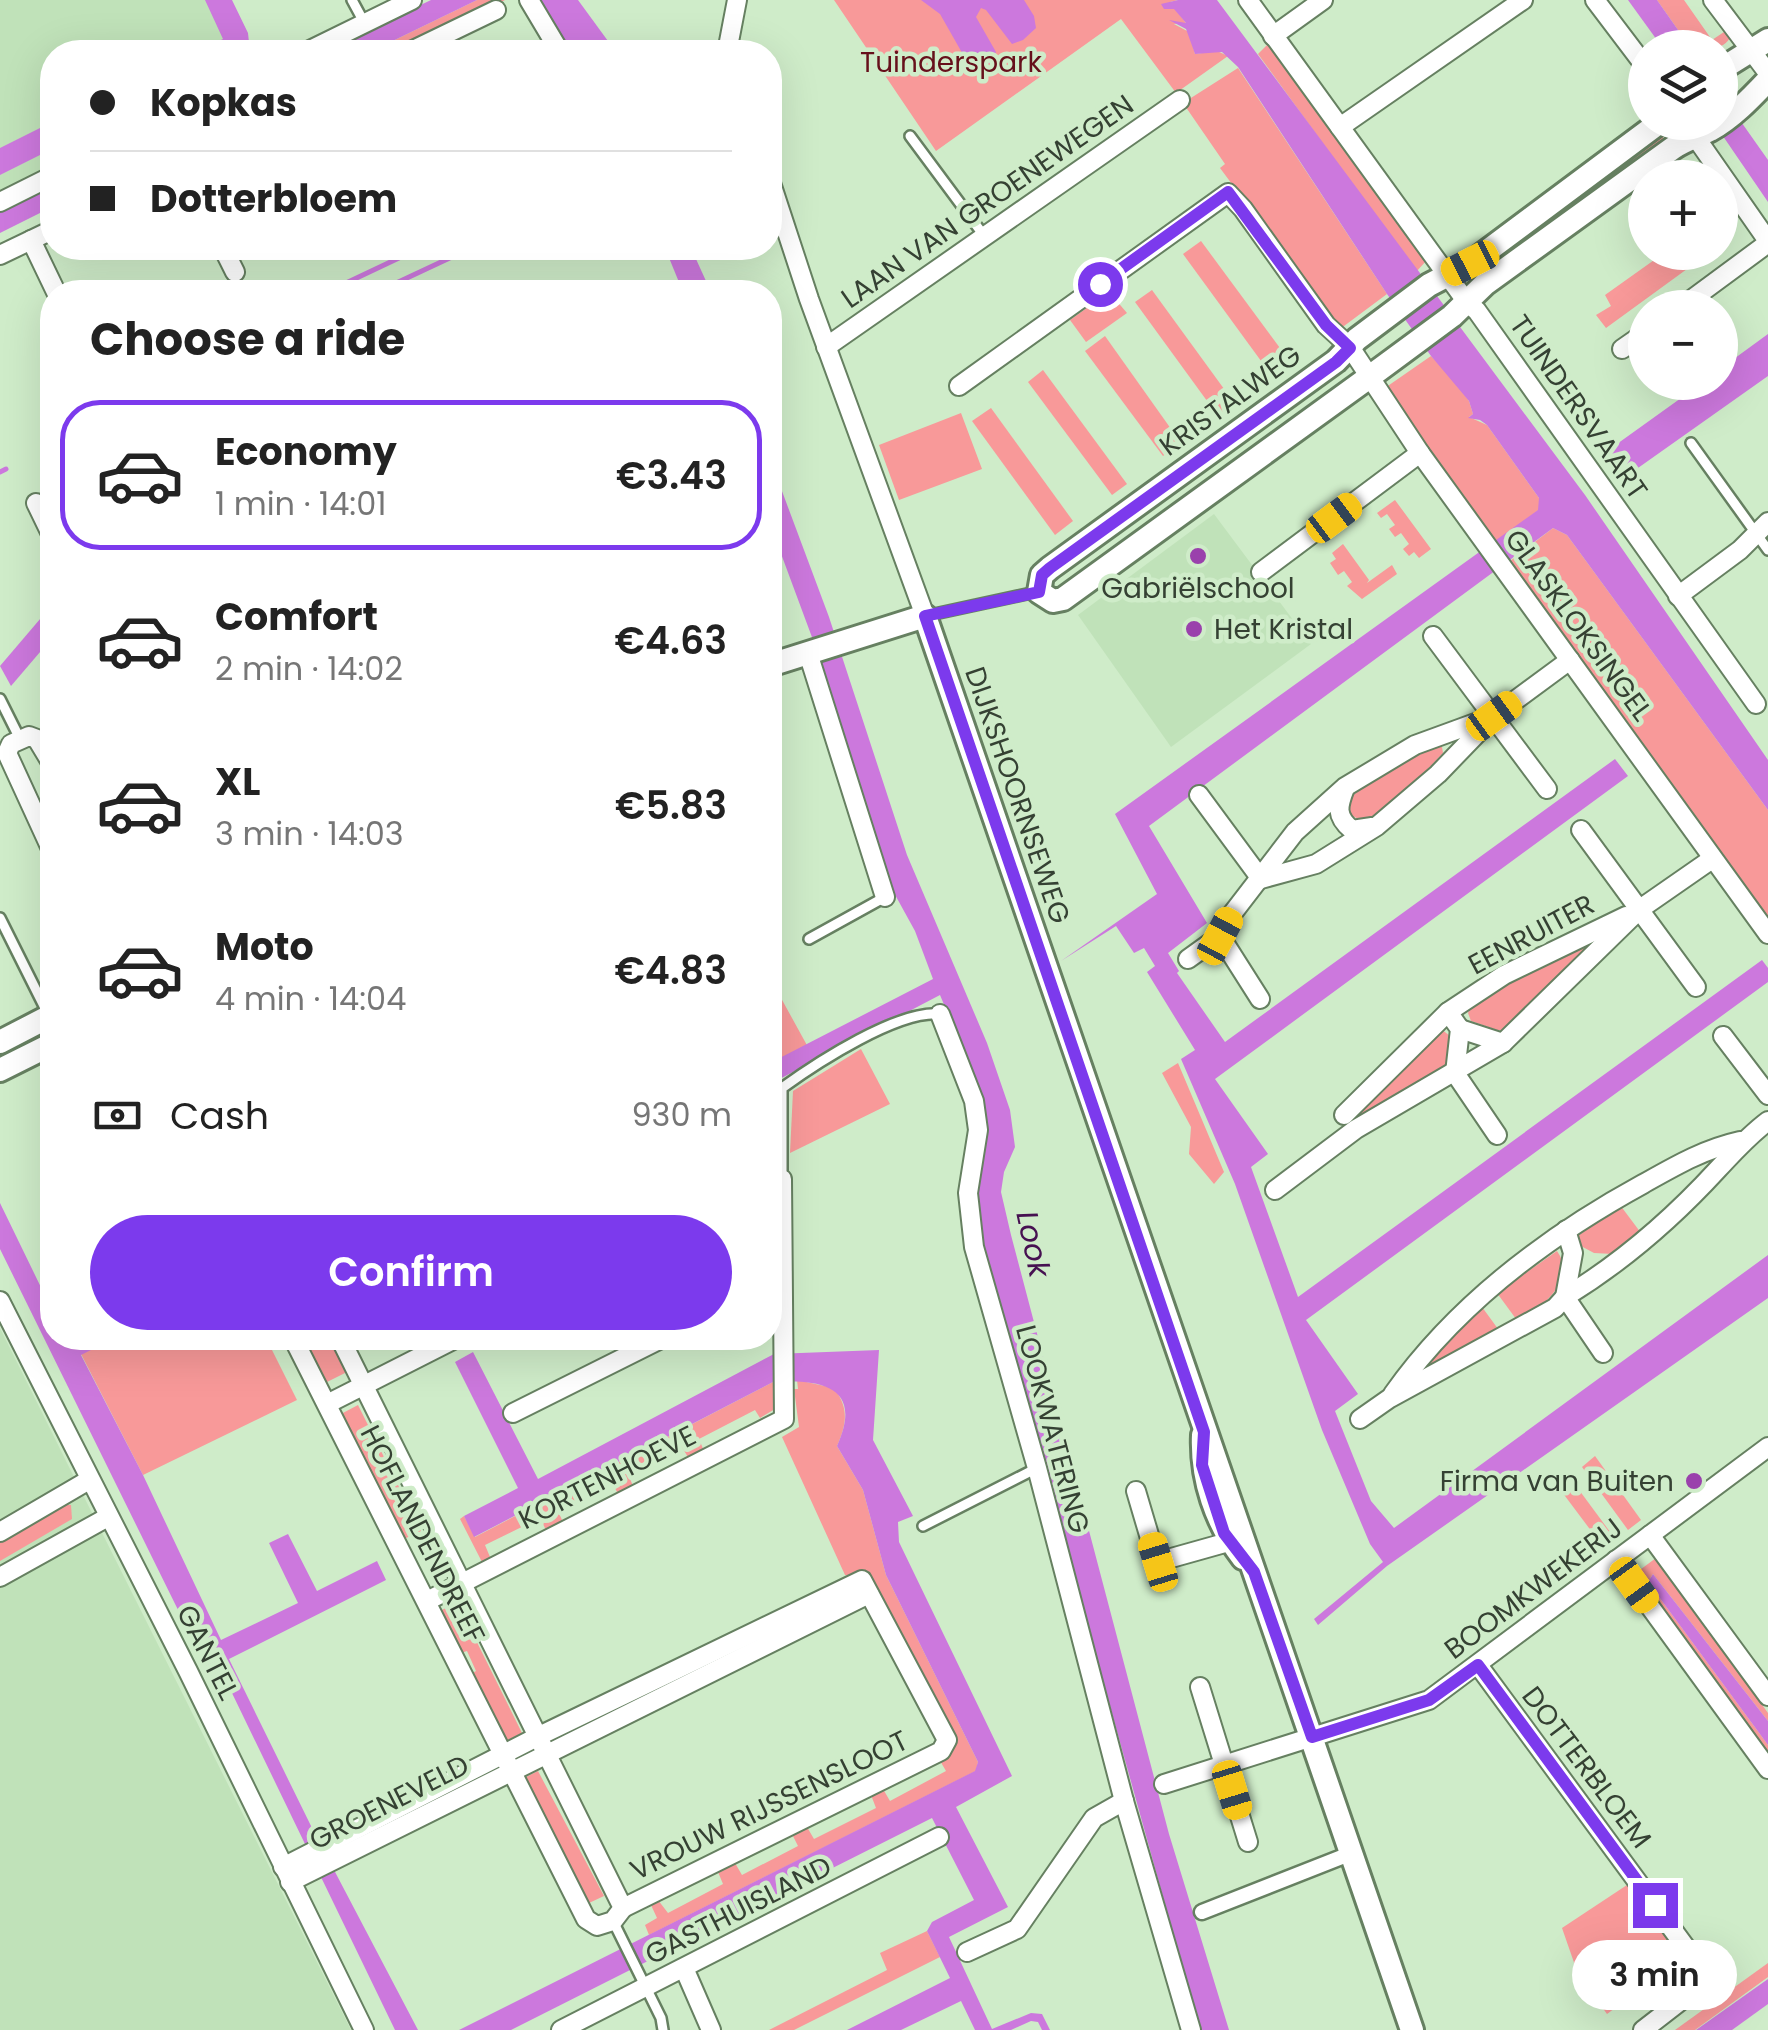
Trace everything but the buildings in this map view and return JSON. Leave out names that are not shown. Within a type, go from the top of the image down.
[{"type":"street","points":[[331,40],[412,0]]},
{"type":"street","points":[[529,0],[553,40]]},
{"type":"street","points":[[729,40],[737,0]]},
{"type":"street","name":"TUINDERSVAART","points":[[1248,0],[1340,126],[1438,280],[1459,308],[1477,311],[1678,596],[1762,700]]},
{"type":"street","points":[[1273,36],[1323,0]]},
{"type":"street","points":[[1340,126],[1523,0]]},
{"type":"street","points":[[1596,0],[1628,43]]},
{"type":"street","points":[[1713,0],[1760,46],[1768,77],[1738,108]]},
{"type":"street","points":[[434,40],[496,10]]},
{"type":"street","points":[[1738,59],[1760,46]]},
{"type":"street","name":"LAAN VAN GROENEWEGEN","points":[[826,348],[1180,100]]},
{"type":"street","name":"KRISTALWEG","points":[[1039,592],[1042,575],[1050,568],[1336,362],[1353,343],[1438,280],[1470,263],[1636,140]]},
{"type":"street","points":[[1039,592],[1053,601],[1063,600],[1374,373],[1680,140]]},
{"type":"street","points":[[1702,140],[1768,242],[1704,290]]},
{"type":"street","points":[[0,202],[40,182]]},
{"type":"street","name":"GLASKLOKSINGEL","points":[[959,386],[1228,192],[1326,325],[1353,343],[1420,453],[1768,934]]},
{"type":"street","name":"DIJKSHOORNSEWEG","points":[[782,216],[826,348],[925,616],[1204,1432],[1202,1465],[1224,1533],[1237,1540],[1254,1572],[1412,2030]]},
{"type":"street","points":[[0,255],[40,236]]},
{"type":"street","points":[[31,240],[40,259]]},
{"type":"street","points":[[229,260],[235,272]]},
{"type":"street","points":[[1622,349],[1628,345]]},
{"type":"street","points":[[1261,572],[1420,453]]},
{"type":"street","points":[[36,503],[40,511]]},
{"type":"street","points":[[1678,596],[1740,550],[1761,527]]},
{"type":"street","points":[[885,897],[790,661],[925,616]]},
{"type":"street","points":[[1432,636],[1546,790]]},
{"type":"street","points":[[1261,879],[1316,864],[1378,826],[1438,774],[1494,716],[1570,660]]},
{"type":"street","points":[[1188,959],[1220,936],[1232,914],[1295,832],[1345,787],[1416,745],[1494,716]]},
{"type":"street","points":[[40,744],[29,736],[11,744],[7,753],[9,764],[40,815]]},
{"type":"street","points":[[1345,787],[1337,808],[1342,821],[1352,830],[1378,826]]},
{"type":"street","points":[[1199,795],[1261,879]]},
{"type":"street","name":"EENRUITER","points":[[1582,830],[1696,987]]},
{"type":"street","name":"EENRUITER","points":[[1345,1115],[1454,1074],[1502,1043],[1640,910],[1712,859]]},
{"type":"street","name":"EENRUITER","points":[[1275,1190],[1448,1012],[1504,975],[1640,910]]},
{"type":"street","points":[[1220,936],[1260,999]]},
{"type":"street","points":[[1448,1012],[1460,1029],[1502,1043]]},
{"type":"street","name":"LOOKWATERING","points":[[940,1014],[974,1101],[978,1130],[968,1194],[974,1247],[1037,1468],[1124,1801],[1192,2030]]},
{"type":"street","points":[[0,1042],[40,1023]]},
{"type":"street","points":[[1460,1029],[1454,1074],[1497,1135]]},
{"type":"street","points":[[1722,1036],[1768,1096]]},
{"type":"street","points":[[0,1070],[40,1050]]},
{"type":"street","points":[[1360,1419],[1390,1398],[1538,1318],[1614,1264],[1719,1168],[1740,1141],[1768,1121]]},
{"type":"street","points":[[1390,1398],[1422,1354],[1515,1268],[1566,1230],[1706,1149],[1740,1141]]},
{"type":"street","points":[[1566,1230],[1573,1253],[1565,1297],[1603,1353]]},
{"type":"street","points":[[1573,1253],[1614,1264]]},
{"type":"street","name":"GANTEL","points":[[0,1301],[292,1871],[364,2030]]},
{"type":"street","name":"KORTENHOEVE","points":[[427,1601],[784,1419],[782,1329]]},
{"type":"street","name":"HOFLANDENDREEF","points":[[299,1350],[586,1919],[596,1926],[619,1922],[543,1744],[346,1350]]},
{"type":"street","points":[[327,1404],[434,1350]]},
{"type":"street","points":[[513,1414],[631,1350]]},
{"type":"street","name":"BOOMKWEKERIJ","points":[[1164,1784],[1429,1700],[1768,1447]]},
{"type":"street","points":[[0,1532],[90,1480]]},
{"type":"street","points":[[1136,1491],[1158,1562],[1237,1540]]},
{"type":"street","points":[[1,1575],[108,1517]]},
{"type":"street","points":[[1650,1535],[1768,1696]]},
{"type":"street","points":[[1616,1560],[1768,1770]]},
{"type":"street","name":"VROUW RIJSSENSLOOT","points":[[543,1744],[866,1587],[947,1740],[941,1751],[619,1922]]},
{"type":"street","name":"DOTTERBLOEM","points":[[1478,1665],[1709,1979],[1643,2030]]},
{"type":"street","points":[[1200,1688],[1248,1842]]},
{"type":"street","points":[[508,1762],[543,1744]]},
{"type":"street","name":"GROENEVELD","points":[[292,1871],[508,1762]]},
{"type":"street","points":[[967,1952],[1017,1929],[1094,1818],[1124,1801]]},
{"type":"street","name":"GASTHUISLAND","points":[[562,2030],[939,1837]]},
{"type":"street","points":[[1202,1912],[1352,1853]]},
{"type":"street","points":[[684,1968],[711,2030]]},
{"type":"lane","points":[[352,0],[365,24]]},
{"type":"lane","points":[[910,136],[984,237]]},
{"type":"lane","points":[[1692,443],[1761,527],[1768,550]]},
{"type":"lane","points":[[925,616],[1039,592]]},
{"type":"lane","points":[[0,699],[20,739]]},
{"type":"lane","points":[[809,939],[885,897]]},
{"type":"lane","points":[[0,918],[40,996]]},
{"type":"lane","points":[[782,1088],[822,1059],[920,1012],[940,1014]]},
{"type":"lane","points":[[923,1526],[1037,1468]]},
{"type":"lane","name":"HOFLANDENDREEF","points":[[619,1922],[647,1988]]},
{"type":"lane","points":[[647,1988],[662,2018],[663,2030]]},
{"type":"shaded area","points":[[0,0],[225,0],[244,40],[40,40],[40,200],[0,219]]},
{"type":"shaded area","points":[[205,0],[232,0],[249,40],[223,39]]},
{"type":"shaded area","points":[[431,0],[477,0],[395,40],[348,40]]},
{"type":"shaded area","points":[[536,0],[578,0],[607,40],[562,40]]},
{"type":"shaded area","points":[[921,0],[1024,0],[1036,28],[1012,44],[981,8],[976,17],[996,52],[990,63],[978,66],[965,58],[940,14]]},
{"type":"shaded area","points":[[1217,0],[1585,495],[1768,760],[1768,810],[1567,535],[1553,528],[1149,826],[1207,923],[1168,953],[1177,973],[1225,1042],[1615,759],[1628,776],[1215,1079],[1268,1154],[1251,1167],[1298,1297],[1762,960],[1768,968],[1768,982],[1306,1320],[1358,1394],[1335,1411],[1371,1501],[1394,1528],[1768,1255],[1768,1298],[1387,1566],[1318,1625],[1314,1619],[1383,1562],[1370,1544],[1322,1430],[1235,1184],[1181,1059],[1195,1050],[1147,972],[1155,966],[1144,948],[1134,953],[1116,926],[1061,961],[1157,894],[1115,814],[1538,510],[1539,498],[1487,425],[1468,418],[1473,414],[1469,401],[1387,294],[1238,67],[1222,52],[1195,54],[1186,29],[1169,20],[1186,23],[1174,9],[1164,9],[1161,4]]},
{"type":"shaded area","points":[[1628,0],[1657,0],[1678,30],[1650,30]]},
{"type":"shaded area","points":[[1738,118],[1768,160],[1768,202],[1726,140],[1738,140]]},
{"type":"shaded area","points":[[40,128],[40,155],[0,175],[0,148]]},
{"type":"shaded area","points":[[40,190],[40,213],[0,233],[0,210]]},
{"type":"shaded area","points":[[670,260],[696,260],[706,280],[678,280]]},
{"type":"shaded area","points":[[1768,334],[1768,376],[1738,397],[1738,356]]},
{"type":"shaded area","points":[[1678,400],[1734,400],[1621,480],[1603,454]]},
{"type":"shaded area","points":[[782,491],[829,617],[907,855],[987,1043],[1010,1110],[1015,1147],[1004,1172],[1001,1192],[1011,1235],[1169,1834],[1229,2030],[1200,2030],[978,1231],[974,1184],[985,1135],[985,1113],[977,1083],[940,995],[782,1078],[782,1057],[933,979],[915,931],[888,882],[826,675],[782,556]]},
{"type":"shaded area","name":"Het Kristal","points":[[1214,514],[1311,644],[1171,747],[1078,615]]},
{"type":"shaded area","points":[[40,619],[40,652],[11,686],[0,666]]},
{"type":"shaded area","points":[[0,1203],[40,1285],[40,1330],[0,1249]]},
{"type":"shaded area","points":[[0,1328],[68,1465],[351,2030],[0,2030]]},
{"type":"shaded area","points":[[50,1350],[91,1350],[81,1355],[221,1640],[298,1603],[269,1543],[288,1534],[317,1591],[377,1561],[386,1580],[229,1659],[418,2030],[395,2030],[231,1691],[220,1695]]},
{"type":"shaded area","points":[[879,1350],[873,1440],[913,1516],[898,1522],[899,1542],[1012,1776],[956,1807],[1008,1907],[949,1937],[992,2029],[1031,2013],[1042,2014],[1050,2030],[1042,2030],[1038,2022],[1031,2021],[1011,2030],[975,2030],[961,2001],[901,2030],[847,2030],[950,1978],[927,1931],[932,1922],[974,1900],[932,1818],[511,2030],[459,2030],[975,1771],[978,1762],[886,1575],[863,1490],[837,1446],[845,1410],[833,1390],[807,1382],[773,1382],[474,1537],[464,1516],[518,1488],[455,1362],[473,1352],[538,1479],[774,1354]]},
{"type":"shaded area","points":[[1653,1574],[1768,1721],[1768,1745],[1648,1582]]},
{"type":"shaded area","points":[[1768,1979],[1768,2004],[1732,2030],[1696,2030]]},
{"type":"green space","points":[[477,0],[505,0],[424,40],[395,40]]},
{"type":"green space","name":"Tuinderspark","points":[[834,0],[1178,0],[1164,9],[1175,9],[1186,23],[1174,24],[1189,32],[1195,54],[1217,51],[1228,56],[1176,93],[1121,19],[936,151]]},
{"type":"green space","points":[[1657,0],[1684,0],[1705,30],[1678,30]]},
{"type":"green space","points":[[1269,43],[1427,260],[1416,272],[1258,54]]},
{"type":"green space","points":[[1238,68],[1387,294],[1340,329],[1220,168],[1225,164],[1183,103]]},
{"type":"green space","points":[[1647,140],[1665,140],[1668,145],[1647,160],[1628,160],[1628,174],[1482,281],[1471,267]]},
{"type":"green space","points":[[1201,241],[1291,363],[1272,376],[1183,254]]},
{"type":"green space","points":[[1640,270],[1686,270],[1658,290],[1628,290],[1628,312],[1606,328],[1596,315],[1611,306],[1605,295]]},
{"type":"green space","points":[[1152,290],[1235,404],[1218,416],[1135,302]]},
{"type":"green space","points":[[1109,292],[1127,313],[1086,342],[1070,320]]},
{"type":"green space","points":[[1105,336],[1181,443],[1163,456],[1085,351]]},
{"type":"green space","points":[[1431,356],[1469,401],[1473,414],[1469,417],[1487,425],[1539,498],[1539,510],[1495,542],[1382,390]]},
{"type":"green space","points":[[1043,370],[1127,484],[1112,495],[1028,382]]},
{"type":"green space","points":[[991,408],[1073,521],[1055,535],[972,421]]},
{"type":"green space","points":[[961,413],[982,469],[899,500],[879,445]]},
{"type":"green space","points":[[1395,500],[1431,549],[1419,558],[1414,552],[1409,556],[1403,549],[1409,544],[1401,533],[1395,537],[1389,529],[1395,525],[1387,514],[1381,518],[1377,513]]},
{"type":"green space","points":[[1553,528],[1567,535],[1768,810],[1768,918],[1510,561]]},
{"type":"green space","points":[[1343,544],[1369,580],[1367,583],[1392,565],[1397,574],[1362,599],[1347,586],[1352,582],[1344,571],[1338,575],[1330,563],[1336,559],[1332,553]]},
{"type":"green space","points":[[1438,745],[1443,753],[1376,816],[1365,820],[1345,812],[1345,801],[1382,774]]},
{"type":"green space","points":[[1603,935],[1505,1030],[1471,1021],[1468,1013],[1473,1002]]},
{"type":"green space","points":[[782,1000],[814,1058],[782,1076]]},
{"type":"green space","points":[[1441,1029],[1450,1036],[1449,1057],[1443,1070],[1361,1117],[1357,1114]]},
{"type":"green space","points":[[861,1049],[890,1104],[790,1153],[793,1091]]},
{"type":"green space","points":[[1178,1063],[1224,1172],[1214,1184],[1189,1154],[1191,1127],[1162,1073]]},
{"type":"green space","points":[[1620,1205],[1641,1233],[1613,1254],[1594,1253],[1579,1245],[1578,1236]]},
{"type":"green space","points":[[1557,1251],[1563,1272],[1560,1283],[1546,1301],[1519,1323],[1497,1293]]},
{"type":"green space","points":[[1482,1307],[1501,1333],[1410,1376]]},
{"type":"green space","points":[[90,1350],[272,1350],[297,1400],[143,1475],[81,1354]]},
{"type":"green space","points":[[306,1350],[339,1350],[349,1371],[323,1384]]},
{"type":"green space","points":[[797,1380],[834,1388],[842,1402],[844,1423],[837,1446],[863,1490],[886,1575],[978,1762],[976,1771],[649,1935],[645,1925],[657,1918],[651,1905],[658,1900],[668,1913],[723,1884],[718,1872],[735,1863],[742,1875],[798,1846],[792,1834],[807,1827],[814,1839],[876,1808],[871,1795],[883,1789],[890,1801],[946,1771],[939,1759],[954,1741],[870,1575],[845,1575],[782,1437],[799,1427],[794,1389],[798,1389]]},
{"type":"green space","points":[[773,1382],[775,1409],[760,1418],[755,1410],[699,1439],[704,1451],[689,1459],[682,1447],[628,1474],[633,1486],[618,1494],[612,1482],[557,1509],[563,1522],[546,1530],[540,1518],[485,1545],[490,1557],[482,1562],[460,1519],[464,1516],[475,1537]]},
{"type":"green space","points":[[358,1405],[403,1495],[410,1492],[413,1499],[403,1504],[407,1517],[412,1514],[421,1531],[404,1539],[341,1414]]},
{"type":"green space","points":[[1595,1456],[1641,1520],[1628,1530],[1582,1467]]},
{"type":"green space","points":[[1568,1475],[1616,1540],[1604,1548],[1556,1484]]},
{"type":"green space","points":[[64,1505],[71,1505],[72,1519],[0,1561],[0,1542]]},
{"type":"green space","points":[[1656,1558],[1768,1713],[1768,1721],[1653,1574],[1648,1582],[1768,1745],[1768,1760],[1633,1575]]},
{"type":"green space","points":[[457,1602],[522,1733],[504,1742],[471,1674],[476,1671],[467,1651],[461,1653],[440,1611]]},
{"type":"green space","points":[[538,1771],[604,1896],[589,1903],[524,1778]]},
{"type":"green space","points":[[1627,1885],[1682,1959],[1607,2014],[1578,1974],[1562,1928]]},
{"type":"green space","points":[[927,1931],[940,1957],[794,2030],[769,2030],[887,1970],[880,1953]]},
{"type":"green space","points":[[1768,1963],[1768,1977],[1695,2030],[1675,2030]]},
{"type":"waterway","points":[[352,280],[395,260]]},
{"type":"waterway","points":[[403,280],[445,260]]},
{"type":"waterway","points":[[0,472],[6,469]]},
{"type":"place","name":"Gabriëlschool","points":[[1198,556]]},
{"type":"place","name":"Het Kristal","points":[[1194,629]]},
{"type":"place","name":"Firma van Buiten","points":[[1694,1481]]},
{"type":"route","points":[[1100,284],[1228,192],[1326,325],[1350,348],[1336,362],[1050,568],[1038,583],[1039,592],[925,616],[1204,1432],[1202,1465],[1224,1533],[1254,1572],[1312,1737],[1429,1700],[1478,1665],[1655,1905]]},
{"type":"water label","name":"Look","points":[[1033,1244]]}]
